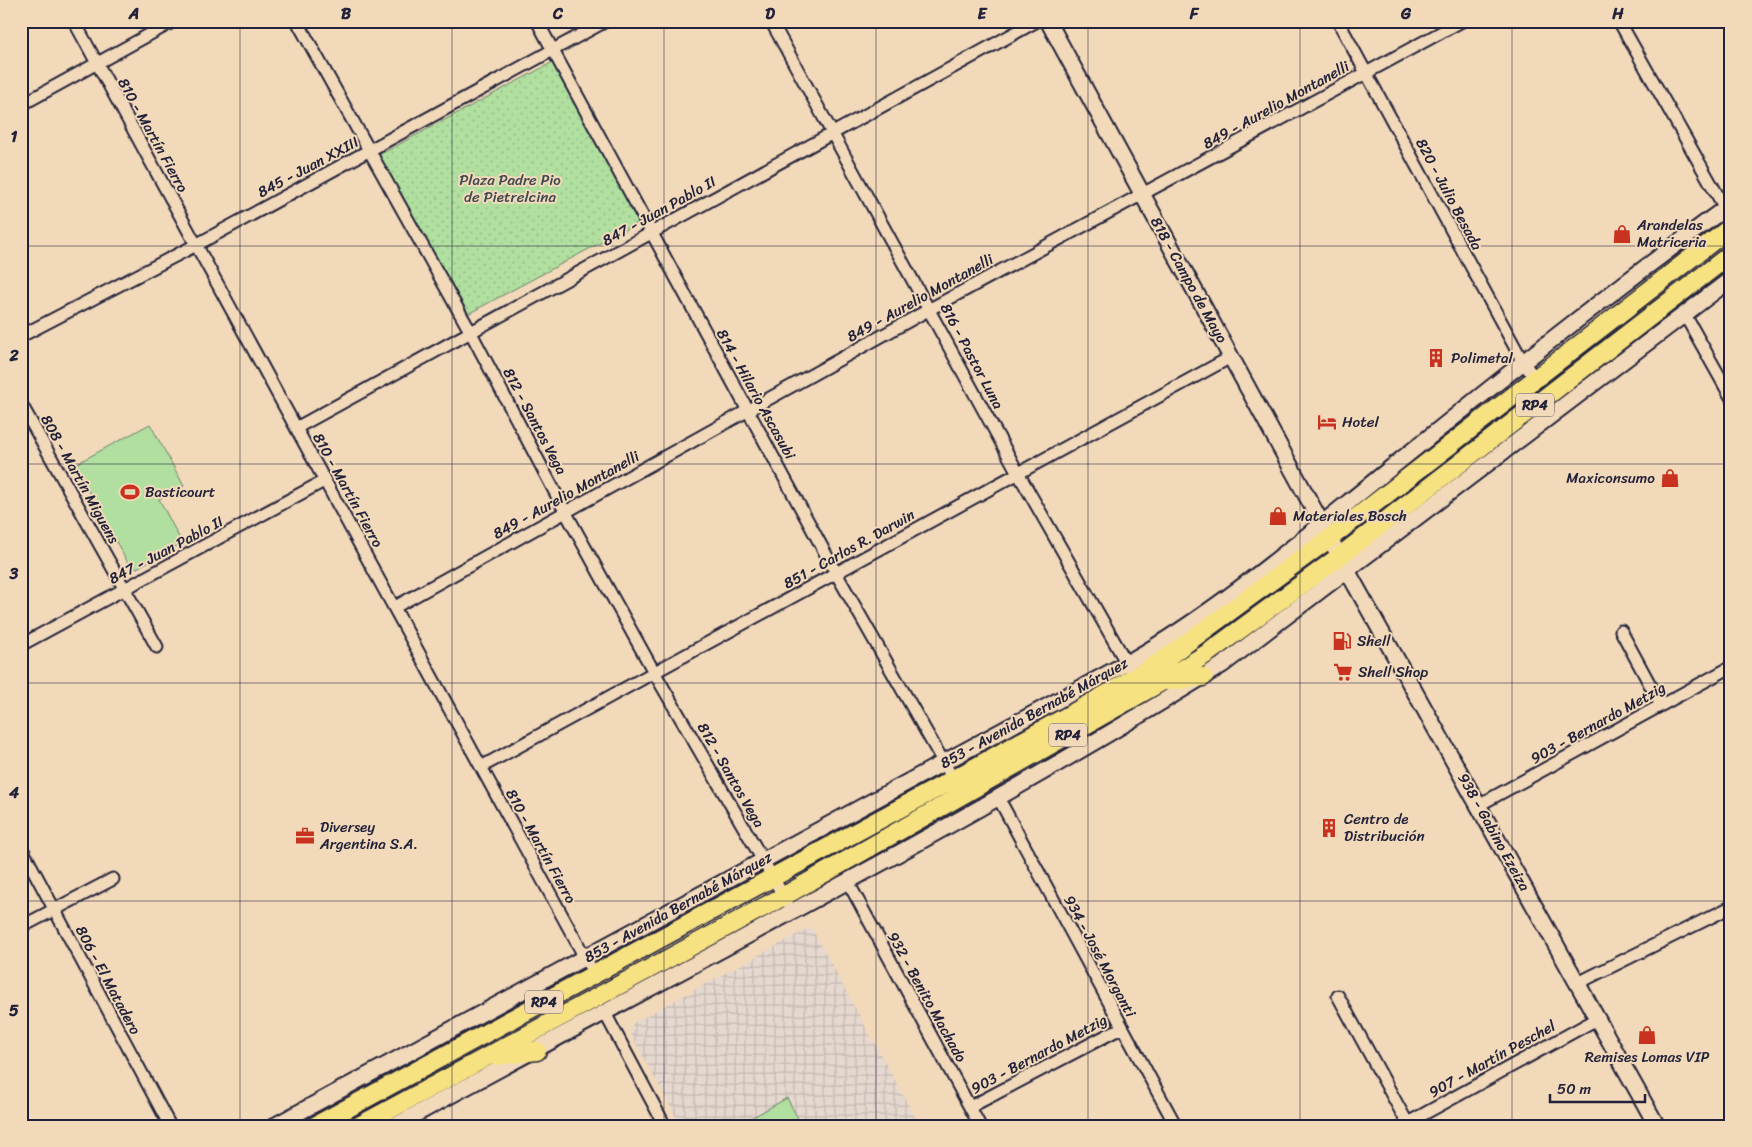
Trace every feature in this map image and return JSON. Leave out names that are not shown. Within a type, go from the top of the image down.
[{"type":"main road","name":"853 - Avenida Bernabé Márquez","points":[[315,1126],[954,779],[1130,670],[1193,639],[1327,530],[1536,380],[1731,227]]},
{"type":"main road","name":"RP4","points":[[359,1126],[784,896],[1163,681],[1208,653],[1340,556],[1731,254]]},
{"type":"main road","points":[[1163,681],[1203,677]]},
{"type":"main road","points":[[485,1058],[537,1051]]},
{"type":"street","name":"810 - Martín Fierro","points":[[74,21],[594,974]]},
{"type":"street","points":[[21,106],[174,21]]},
{"type":"street","name":"812 - Santos Vega","points":[[297,21],[368,152],[470,331],[566,513],[654,672],[793,912]]},
{"type":"street","name":"814 - Hilario Ascasubi","points":[[537,21],[650,233],[836,573],[954,779]]},
{"type":"street","name":"845 - Juan XXIII","points":[[21,336],[368,152],[606,21]]},
{"type":"street","name":"816 - Pastor Luna","points":[[771,21],[1018,472],[1130,670]]},
{"type":"street","name":"847 - Juan Pablo II","points":[[296,428],[1037,21]]},
{"type":"street","name":"818 - Campo de Mayo","points":[[1048,21],[1142,196],[1327,530]]},
{"type":"street","name":"820 - Julio Besada","points":[[1338,21],[1523,362],[1536,380]]},
{"type":"street","name":"849 - Aurelio Montanelli","points":[[395,607],[930,309],[1142,196],[1462,21]]},
{"type":"street","points":[[1619,21],[1728,211]]},
{"type":"street","name":"853 - Avenida Bernabé Márquez","points":[[1327,530],[1523,362],[1728,211]]},
{"type":"street","points":[[403,1124],[999,799],[1203,677],[1248,648],[1731,279]]},
{"type":"street","points":[[1685,315],[1731,397]]},
{"type":"street","name":"851 - Carlos R. Darwin","points":[[481,766],[1231,357]]},
{"type":"street","name":"808 - Martín Miguens","points":[[21,404],[124,589],[158,646]]},
{"type":"street","name":"847 - Juan Pablo II","points":[[21,645],[324,481]]},
{"type":"street","name":"938 - Gabino Ezeiza","points":[[1327,530],[1348,572],[1657,1126]]},
{"type":"street","points":[[1621,631],[1661,705]]},
{"type":"street","name":"903 - Bernardo Metzig","points":[[1479,805],[1731,667]]},
{"type":"street","name":"853 - Avenida Bernabé Márquez","points":[[274,1126],[944,762],[1130,670]]},
{"type":"street","name":"934 - José Morganti","points":[[999,799],[1121,1028],[1176,1126]]},
{"type":"street","name":"806 - El Matadero","points":[[21,847],[170,1126]]},
{"type":"street","points":[[21,927],[113,879]]},
{"type":"street","name":"932 - Benito Machado","points":[[848,882],[980,1126]]},
{"type":"street","points":[[1578,983],[1731,907]]},
{"type":"street","points":[[1338,996],[1406,1125]]},
{"type":"street","points":[[605,1013],[665,1126]]},
{"type":"street","name":"907 - Martín Peschel","points":[[1406,1125],[1597,1019]]},
{"type":"street","name":"903 - Bernardo Metzig","points":[[970,1107],[1121,1028]]},
{"type":"shaded area","points":[[811,927],[920,1126],[802,1126],[787,1098],[737,1126],[681,1126],[630,1033],[633,1023]]},
{"type":"green space","name":"Plaza Padre Pio de Pietrelcina","points":[[555,61],[641,221],[466,315],[379,155]]},
{"type":"green space","name":"Basticourt","points":[[150,424],[184,486],[159,499],[182,543],[137,568],[129,565],[74,465]]},
{"type":"green space","points":[[787,1098],[802,1126],[737,1126]]},
{"type":"place","name":"Arandelas Matriceria","points":[[1622,234]]},
{"type":"place","name":"Polimetal","points":[[1436,358]]},
{"type":"place","name":"Hotel","points":[[1327,422]]},
{"type":"place","name":"Maxiconsumo","points":[[1670,478]]},
{"type":"place","name":"Basticourt","points":[[130,492]]},
{"type":"place","name":"Materiales Bosch","points":[[1278,516]]},
{"type":"place","name":"Shell","points":[[1342,641]]},
{"type":"place","name":"Shell Shop","points":[[1343,672]]},
{"type":"place","name":"Centro de Distribución","points":[[1329,828]]},
{"type":"place","name":"Diversey Argentina S.A.","points":[[305,836]]},
{"type":"place","name":"Remises Lomas VIP","points":[[1647,1035]]}]
